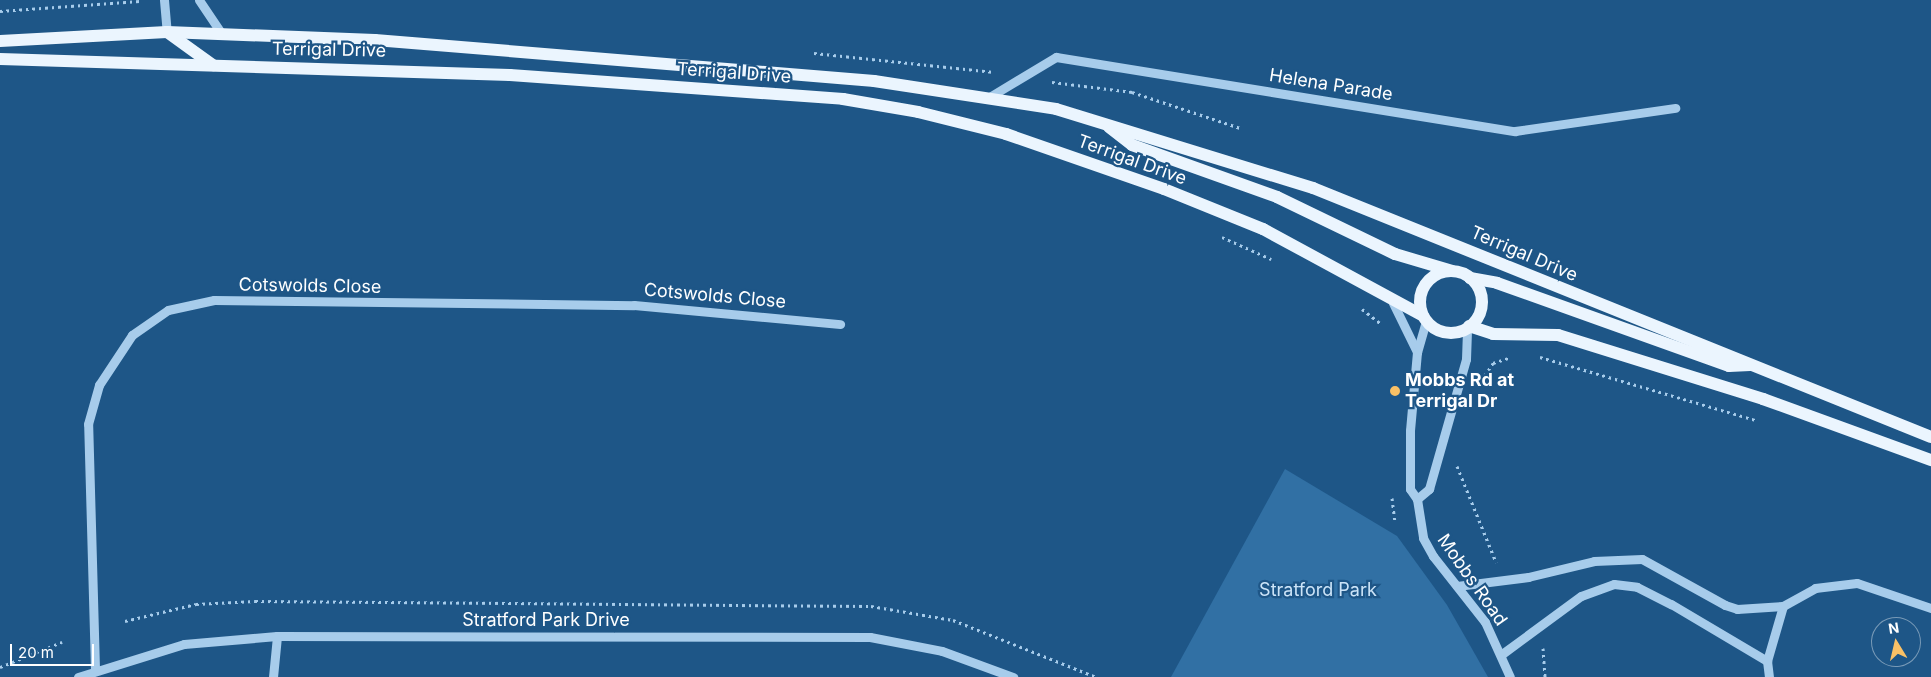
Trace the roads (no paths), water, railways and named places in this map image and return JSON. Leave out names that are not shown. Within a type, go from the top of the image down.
[{"type":"main road","name":"Terrigal Drive","points":[[0,41],[167,32],[375,40],[874,81],[992,96],[1107,125],[1313,188],[1931,437]]},
{"type":"main road","points":[[167,32],[213,65]]},
{"type":"main road","name":"Terrigal Drive","points":[[0,59],[510,75],[843,99],[918,112],[1006,134],[1164,189],[1316,255],[1393,303],[1424,318]]},
{"type":"main road","name":"Terrigal Drive","points":[[1107,125],[1132,145],[1277,196],[1395,254],[1452,271]]},
{"type":"main road","points":[[1468,328],[1482,305],[1470,278],[1452,271],[1426,282],[1420,299],[1424,318],[1444,332],[1468,328],[1493,334],[1515,331],[1558,335],[1763,399],[1931,460]]},
{"type":"main road","name":"Terrigal Drive","points":[[1470,278],[1497,283],[1729,366],[1755,365]]},
{"type":"street","points":[[164,0],[167,32]]},
{"type":"street","points":[[199,0],[221,33]]},
{"type":"street","name":"Helena Parade","points":[[992,96],[1056,57],[1515,131],[1675,108]]},
{"type":"street","name":"Cotswolds Close","points":[[94,669],[88,424],[100,385],[132,335],[168,310],[214,300],[634,305],[840,324]]},
{"type":"street","points":[[1393,303],[1417,352]]},
{"type":"street","name":"Mobbs Road","points":[[1424,318],[1417,352],[1407,475],[1417,499],[1423,538],[1502,654],[1510,677]]},
{"type":"street","points":[[1417,499],[1429,489],[1466,359],[1468,328]]},
{"type":"street","points":[[1457,586],[1528,577],[1594,561],[1642,559],[1725,605],[1737,608],[1783,606],[1815,588],[1857,583],[1931,608]]},
{"type":"street","points":[[1502,654],[1581,596],[1614,584],[1637,587],[1671,604],[1767,661]]},
{"type":"street","points":[[1769,677],[1767,661],[1783,606]]},
{"type":"street","points":[[273,677],[277,636]]},
{"type":"street","name":"Stratford Park Drive","points":[[78,677],[94,669],[184,644],[277,636],[870,637],[942,651],[1013,677]]},
{"type":"place","name":"Mobbs Rd at Terrigal Dr","points":[[1395,391]]},
{"type":"park label","name":"Stratford Park","points":[[1318,590]]}]
